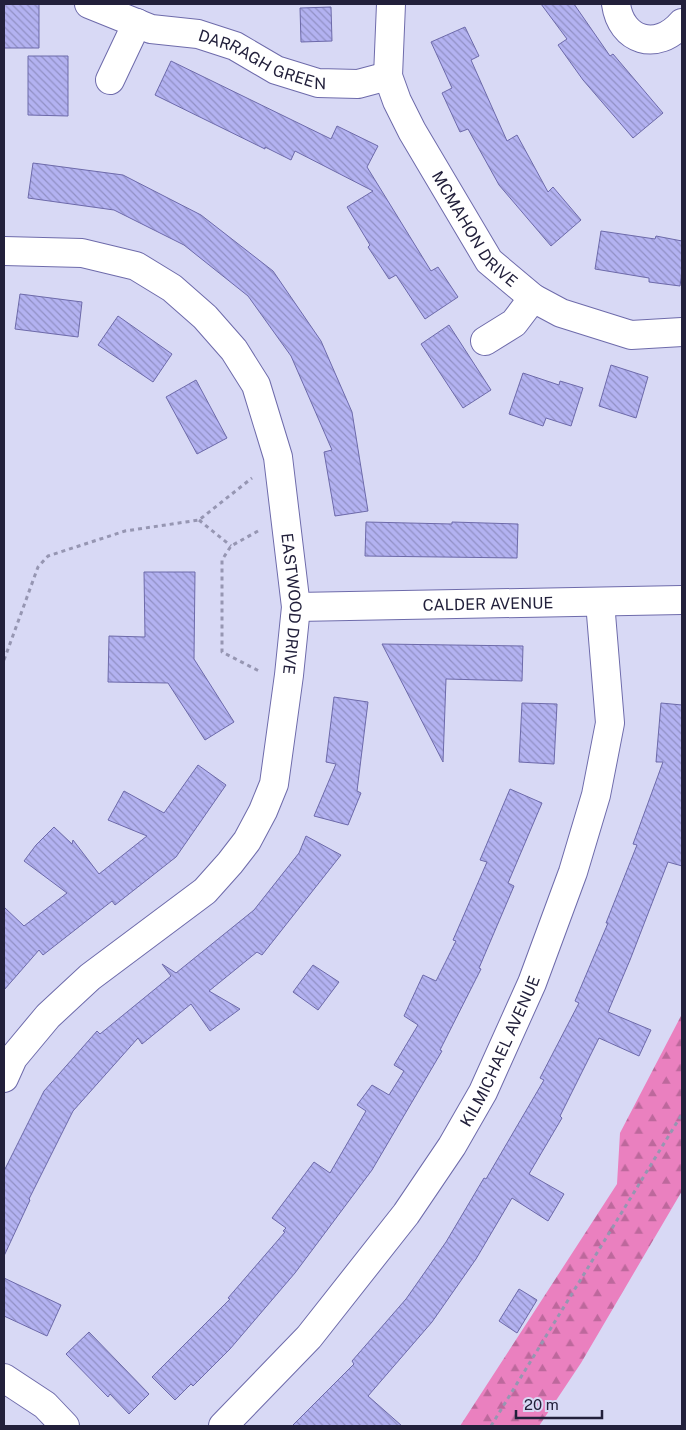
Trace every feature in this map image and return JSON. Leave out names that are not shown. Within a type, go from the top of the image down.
[{"type":"street","name":"DARRAGH GREEN","points":[[88,4],[150,29],[198,34],[235,46],[276,70],[318,83],[358,84],[388,76]]},
{"type":"street","name":"MCMAHON DRIVE","points":[[391,4],[388,76],[396,101],[412,132],[490,261],[533,298],[561,313],[631,335],[682,332]]},
{"type":"street","points":[[616,4],[617,15],[623,25],[631,34],[642,39],[664,38],[680,31]]},
{"type":"street","points":[[110,80],[137,23]]},
{"type":"street","name":"EASTWOOD DRIVE","points":[[4,251],[82,253],[136,266],[172,288],[205,316],[234,350],[256,385],[278,457],[296,607],[274,784],[263,811],[247,841],[205,891],[90,977],[48,1016],[13,1058],[4,1078]]},
{"type":"street","points":[[485,341],[514,322],[533,298]]},
{"type":"street","name":"CALDER AVENUE","points":[[296,607],[682,600]]},
{"type":"street","name":"KILMICHAEL AVENUE","points":[[223,1426],[309,1337],[406,1214],[452,1146],[483,1092],[532,983],[573,872],[596,794],[610,723],[600,602]]},
{"type":"street","points":[[4,1378],[45,1405],[65,1426]]},
{"type":"path","points":[[4,660],[38,567],[48,556],[125,531],[199,520],[278,457]]},
{"type":"path","points":[[285,516],[231,546],[222,560],[222,652],[287,685]]},
{"type":"path","points":[[199,520],[231,546]]},
{"type":"path","points":[[491,1426],[682,1114]]},
{"type":"green space","points":[[682,1014],[682,1191],[581,1363],[539,1426],[460,1426],[617,1184],[620,1133]]},
{"type":"building","points":[[4,4],[39,4],[39,48],[4,48]]},
{"type":"building","points":[[541,4],[574,4],[610,56],[613,54],[663,113],[633,138],[583,80],[558,45],[567,39]]},
{"type":"building","points":[[331,7],[332,41],[301,42],[300,8]]},
{"type":"building","points":[[465,27],[479,56],[471,60],[507,141],[517,135],[548,192],[553,187],[581,220],[551,246],[499,185],[468,129],[460,132],[442,93],[452,88],[431,42]]},
{"type":"building","points":[[28,56],[68,56],[68,116],[28,115]]},
{"type":"building","points":[[171,61],[331,139],[337,126],[378,146],[367,167],[431,271],[438,267],[458,297],[425,319],[396,275],[389,279],[368,247],[370,245],[347,207],[373,191],[295,151],[291,160],[155,95]]},
{"type":"building","points":[[33,163],[123,175],[201,215],[273,271],[321,341],[352,412],[368,511],[335,516],[324,452],[332,450],[291,356],[248,296],[184,245],[114,210],[28,198]]},
{"type":"building","points":[[601,231],[655,239],[656,236],[682,241],[680,286],[649,282],[649,278],[595,269]]},
{"type":"building","points":[[20,294],[82,302],[78,337],[15,329]]},
{"type":"building","points":[[118,316],[172,354],[153,382],[98,345]]},
{"type":"building","points":[[449,325],[491,390],[463,408],[421,344]]},
{"type":"building","points":[[611,365],[648,377],[636,418],[599,406]]},
{"type":"building","points":[[523,373],[559,385],[560,381],[583,388],[571,426],[546,418],[543,426],[509,414]]},
{"type":"building","points":[[196,380],[227,438],[197,454],[166,397]]},
{"type":"building","points":[[366,522],[518,524],[517,558],[365,556]]},
{"type":"building","points":[[144,572],[195,572],[194,659],[234,722],[205,740],[168,683],[108,682],[109,636],[145,637]]},
{"type":"building","points":[[382,644],[523,646],[522,681],[446,679],[443,762]]},
{"type":"building","points":[[334,697],[368,702],[357,791],[361,793],[348,825],[314,816],[336,764],[326,762]]},
{"type":"building","points":[[522,703],[557,704],[554,764],[519,762]]},
{"type":"building","points":[[661,703],[682,705],[682,866],[668,862],[608,1012],[651,1030],[639,1056],[599,1038],[560,1116],[562,1118],[529,1174],[564,1194],[548,1221],[512,1198],[476,1259],[432,1322],[368,1396],[402,1426],[292,1426],[354,1364],[352,1361],[406,1299],[446,1242],[484,1178],[486,1179],[544,1080],[540,1078],[579,1003],[575,1001],[608,923],[606,923],[637,845],[633,844],[663,762],[656,762]]},
{"type":"building","points":[[198,765],[226,785],[176,857],[115,905],[112,901],[43,955],[39,950],[4,990],[4,907],[24,926],[67,893],[24,861],[36,845],[54,827],[72,844],[73,840],[99,874],[147,836],[108,820],[124,791],[164,813]]},
{"type":"building","points":[[510,789],[542,803],[508,883],[514,886],[479,968],[481,969],[440,1050],[442,1051],[372,1170],[295,1273],[230,1349],[193,1386],[191,1384],[175,1400],[152,1377],[230,1299],[228,1298],[285,1232],[283,1231],[286,1228],[272,1218],[314,1162],[330,1173],[366,1111],[357,1105],[372,1085],[389,1095],[404,1071],[394,1065],[418,1025],[404,1016],[423,975],[436,981],[456,941],[453,940],[487,862],[480,860]]},
{"type":"building","points":[[306,836],[341,855],[262,955],[257,952],[209,991],[240,1009],[210,1031],[191,1004],[142,1044],[138,1038],[73,1111],[29,1199],[4,1256],[4,1171],[44,1091],[97,1031],[100,1034],[171,976],[162,964],[176,973],[254,910],[299,853]]},
{"type":"building","points":[[313,965],[339,982],[318,1010],[293,992]]},
{"type":"building","points":[[4,1278],[61,1305],[47,1336],[4,1316]]},
{"type":"building","points":[[519,1289],[537,1300],[517,1333],[499,1321]]},
{"type":"building","points":[[89,1332],[149,1394],[129,1414],[110,1394],[108,1397],[66,1354]]}]
